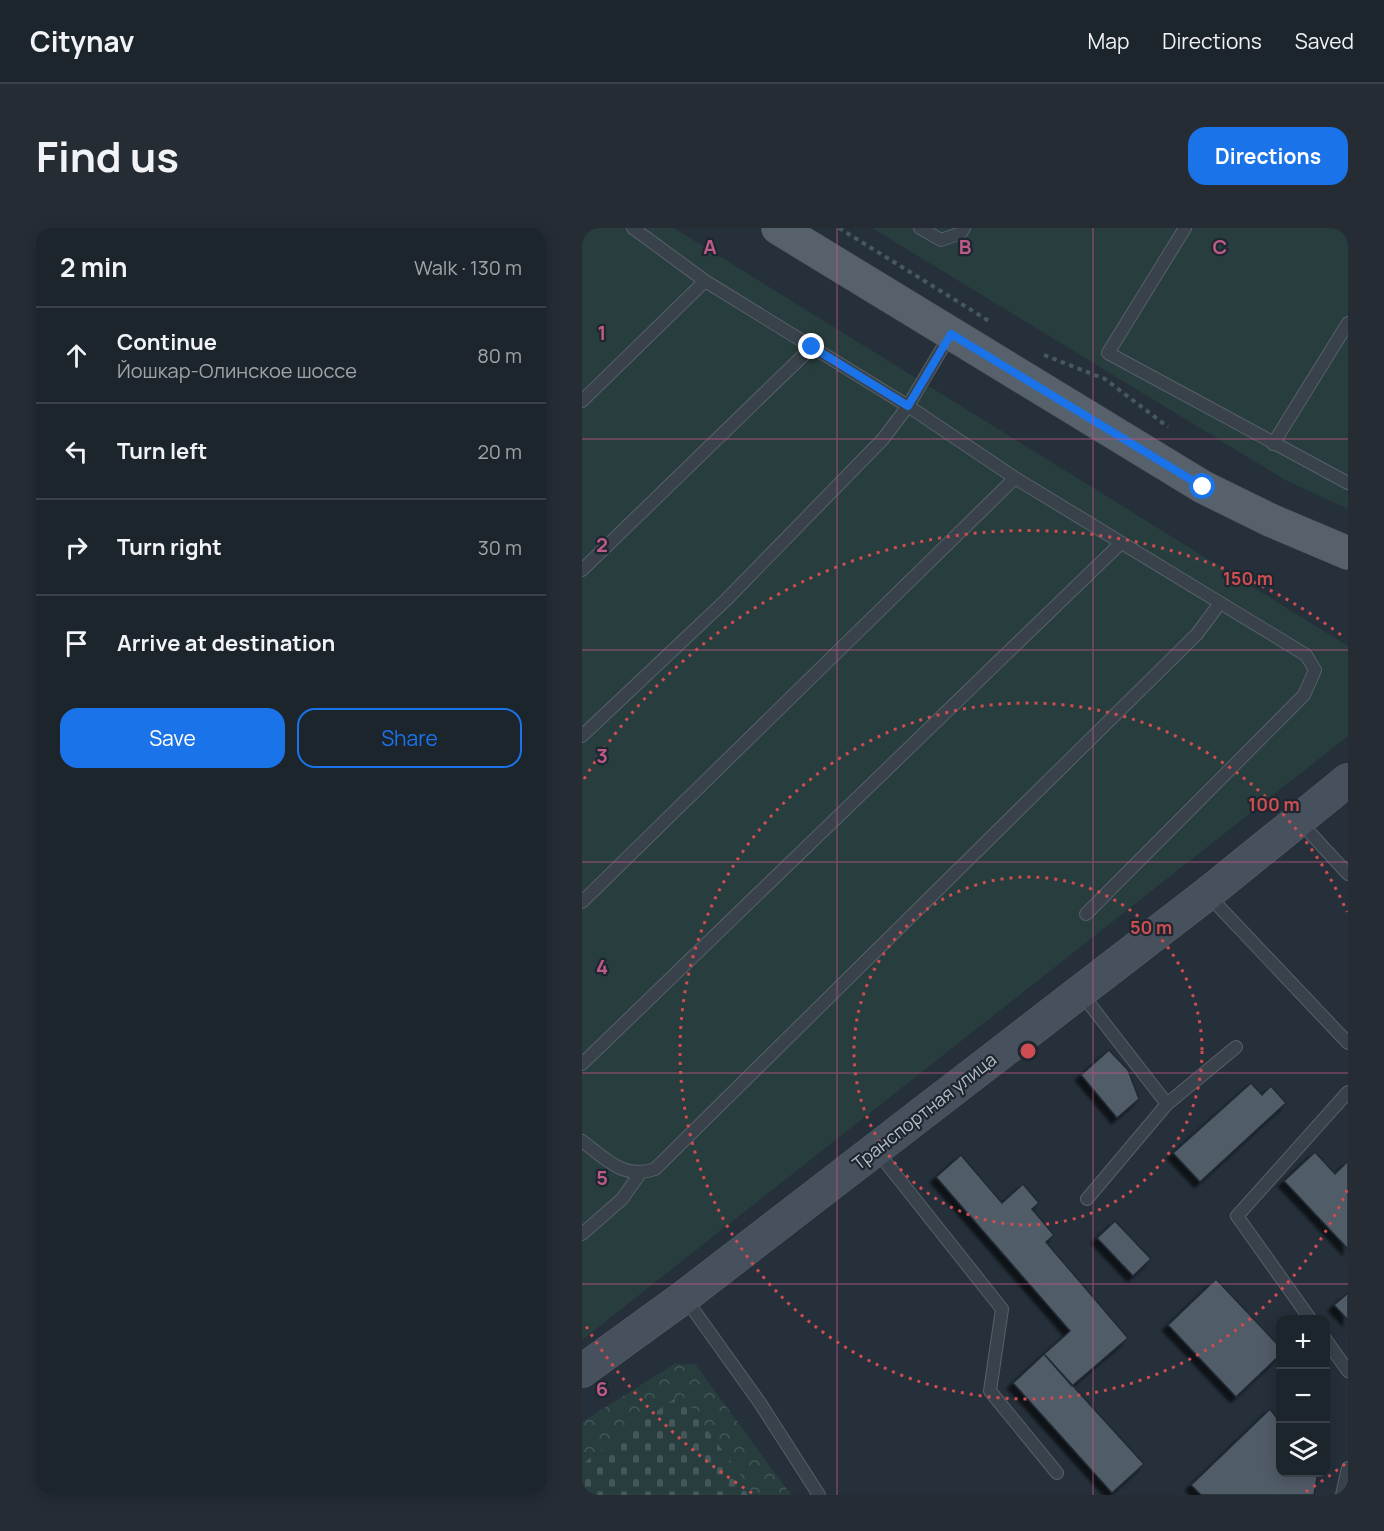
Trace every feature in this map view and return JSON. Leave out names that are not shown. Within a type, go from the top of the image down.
[{"type":"main road","points":[[778,228],[1203,487],[1270,520],[1348,553]]},
{"type":"main road","name":"Транспортная улица","points":[[582,1371],[684,1297],[1080,992],[1207,894],[1348,780]]},
{"type":"lane","points":[[633,228],[705,281],[908,406],[1015,478],[1306,655],[1315,670],[1304,695],[1086,914]]},
{"type":"lane","points":[[920,228],[941,240],[961,233],[964,228]]},
{"type":"lane","points":[[1185,228],[1108,354],[1348,483]]},
{"type":"lane","points":[[582,401],[705,281]]},
{"type":"lane","points":[[1273,444],[1348,323]]},
{"type":"lane","points":[[582,736],[726,600],[883,439],[908,406],[951,334]]},
{"type":"lane","points":[[582,570],[812,347]]},
{"type":"lane","points":[[582,902],[1015,478]]},
{"type":"lane","points":[[582,1064],[1121,543]]},
{"type":"lane","points":[[582,1141],[616,1167],[639,1175],[655,1170],[1197,634],[1220,603]]},
{"type":"lane","points":[[1299,820],[1348,874]]},
{"type":"lane","points":[[1207,894],[1348,1044]]},
{"type":"lane","points":[[1080,992],[1167,1104]]},
{"type":"lane","points":[[1087,1199],[1167,1104],[1236,1047]]},
{"type":"lane","points":[[1307,1315],[1237,1216],[1348,1092]]},
{"type":"lane","points":[[875,1149],[1002,1309],[990,1391],[1057,1473]]},
{"type":"lane","points":[[582,1234],[622,1199],[639,1175]]},
{"type":"lane","points":[[684,1297],[760,1403],[819,1495]]},
{"type":"lane","points":[[1330,1346],[1348,1371]]},
{"type":"lane","points":[[1342,1495],[1348,1468]]},
{"type":"path","points":[[839,228],[996,326]]},
{"type":"path","points":[[1035,350],[1105,379],[1168,428]]},
{"type":"green space","points":[[582,228],[674,228],[1348,646],[1348,736],[582,1340]]},
{"type":"green space","points":[[872,228],[1348,228],[1348,509],[1285,480]]},
{"type":"green space","points":[[674,1364],[695,1364],[791,1495],[582,1495],[582,1422]]},
{"type":"green space","points":[[681,1394],[755,1495],[582,1495],[582,1464]]},
{"type":"building","points":[[1109,1050],[1128,1070],[1139,1099],[1117,1118],[1081,1075]]},
{"type":"building","points":[[1251,1083],[1262,1095],[1271,1086],[1286,1103],[1200,1182],[1173,1153]]},
{"type":"building","points":[[1315,1152],[1335,1174],[1348,1161],[1348,1249],[1284,1181]]},
{"type":"building","points":[[961,1155],[1002,1203],[1023,1184],[1039,1203],[1032,1209],[1054,1235],[1046,1242],[1128,1338],[1072,1386],[1044,1354],[1070,1331],[936,1177]]},
{"type":"building","points":[[1115,1221],[1151,1259],[1133,1276],[1097,1238]]},
{"type":"building","points":[[1216,1279],[1276,1343],[1276,1359],[1236,1397],[1168,1325]]},
{"type":"building","points":[[1348,1293],[1348,1320],[1334,1305]]},
{"type":"building","points":[[1044,1354],[1144,1464],[1112,1493],[1013,1383]]},
{"type":"building","points":[[1270,1409],[1276,1417],[1276,1477],[1317,1477],[1314,1495],[1201,1495],[1191,1485]]},
{"type":"waterway","points":[[582,1489],[588,1495]]},
{"type":"route","points":[[812,347],[908,406],[951,334],[1203,487]]}]
